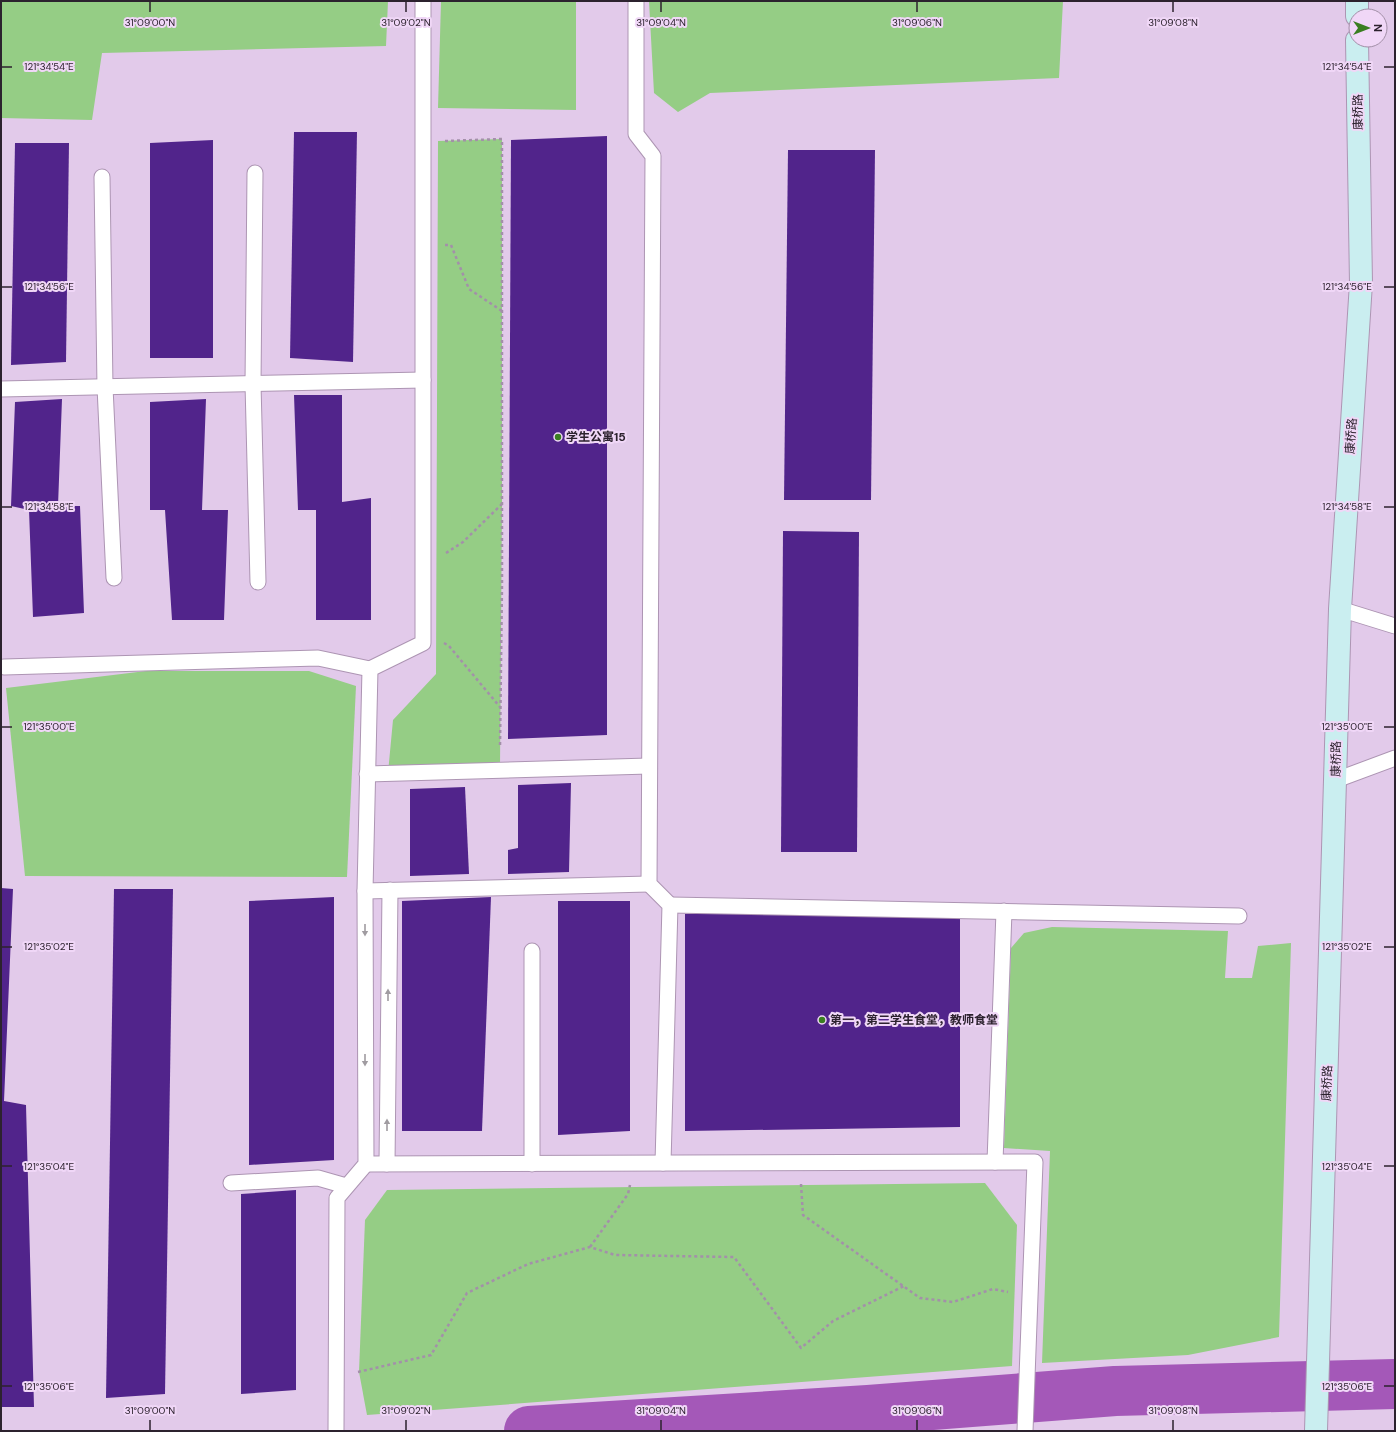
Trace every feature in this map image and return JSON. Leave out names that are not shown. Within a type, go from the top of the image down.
[{"type":"main road","name":"康桥路","points":[[1316,1431],[1340,609],[1361,283],[1357,48]]},
{"type":"lane","points":[[4,667],[318,658],[370,669],[423,643],[423,1]]},
{"type":"lane","points":[[636,1],[636,134],[653,156],[649,884],[670,905],[1239,916]]},
{"type":"lane","points":[[255,173],[253,384],[258,582]]},
{"type":"lane","points":[[102,177],[105,387],[114,578]]},
{"type":"lane","points":[[1,389],[423,380]]},
{"type":"lane","points":[[1340,609],[1395,626]]},
{"type":"lane","points":[[336,1431],[337,1198],[366,1164],[365,891],[370,669]]},
{"type":"lane","points":[[1336,780],[1395,758]]},
{"type":"lane","points":[[367,774],[649,766]]},
{"type":"lane","points":[[365,891],[649,884]]},
{"type":"lane","points":[[387,1164],[390,890]]},
{"type":"lane","points":[[663,1163],[670,905]]},
{"type":"lane","points":[[995,1162],[1004,911]]},
{"type":"lane","points":[[532,951],[532,1164]]},
{"type":"lane","points":[[366,1164],[1035,1162],[1025,1431]]},
{"type":"lane","points":[[231,1182],[318,1178],[346,1186]]},
{"type":"path","points":[[423,141],[502,139],[500,770]]},
{"type":"path","points":[[423,245],[450,245],[469,289],[502,311]]},
{"type":"path","points":[[423,557],[441,555],[463,542],[502,504]]},
{"type":"path","points":[[423,628],[449,646],[501,707]]},
{"type":"path","points":[[590,1247],[628,1194],[634,1163]]},
{"type":"path","points":[[799,1163],[803,1215],[920,1298],[953,1302],[993,1289],[1031,1295]]},
{"type":"path","points":[[337,1386],[359,1372],[431,1355],[467,1293],[528,1264],[590,1247],[615,1255],[734,1257],[801,1348],[833,1321],[904,1286]]},
{"type":"green space","points":[[1,1],[388,1],[386,46],[102,53],[92,120],[1,118]]},
{"type":"green space","points":[[441,1],[576,1],[576,110],[438,108]]},
{"type":"green space","points":[[649,1],[1063,1],[1059,78],[710,93],[678,112],[654,93]]},
{"type":"green space","points":[[502,139],[500,770],[388,773],[393,720],[436,674],[438,141]]},
{"type":"green space","points":[[146,671],[309,671],[356,686],[347,877],[25,876],[6,688]]},
{"type":"green space","points":[[1052,927],[1228,931],[1225,978],[1252,978],[1258,946],[1291,943],[1279,1337],[1188,1355],[1042,1363],[1050,1151],[1004,1148],[1011,948],[1024,933]]},
{"type":"green space","points":[[985,1183],[1017,1225],[1012,1366],[367,1415],[359,1372],[365,1220],[387,1190]]},
{"type":"building","points":[[294,132],[357,132],[353,362],[290,358]]},
{"type":"building","name":"学生公寓15","points":[[607,136],[607,735],[508,739],[511,140]]},
{"type":"building","points":[[213,140],[213,358],[150,358],[150,143]]},
{"type":"building","points":[[15,143],[69,143],[66,362],[11,365]]},
{"type":"building","points":[[788,150],[875,150],[871,500],[784,500]]},
{"type":"building","points":[[294,395],[342,395],[342,502],[371,498],[371,620],[316,620],[316,510],[298,510]]},
{"type":"building","points":[[62,399],[58,506],[80,506],[84,613],[33,617],[29,510],[11,506],[15,402]]},
{"type":"building","points":[[206,399],[202,510],[228,510],[224,620],[172,620],[165,510],[150,510],[150,402]]},
{"type":"building","points":[[783,531],[859,532],[857,852],[781,852]]},
{"type":"building","points":[[571,783],[569,872],[508,874],[508,850],[518,848],[518,785]]},
{"type":"building","points":[[465,787],[469,874],[410,876],[410,789]]},
{"type":"building","points":[[1,888],[13,889],[4,1101],[26,1105],[34,1407],[1,1407]]},
{"type":"building","points":[[114,889],[173,889],[165,1394],[106,1398]]},
{"type":"building","points":[[334,897],[334,1160],[249,1165],[249,901]]},
{"type":"building","points":[[491,897],[482,1131],[402,1131],[402,901]]},
{"type":"building","points":[[558,901],[630,901],[630,1131],[558,1135]]},
{"type":"building","name":"第一，第二学生食堂，教师食堂","points":[[685,914],[960,914],[960,1127],[685,1131]]},
{"type":"building","points":[[296,1190],[296,1390],[241,1394],[241,1194]]},
{"type":"waterway","points":[[529,1431],[868,1410],[1115,1391],[1395,1384]]},
{"type":"place","name":"学生公寓15","points":[[558,437]]},
{"type":"place","name":"第一，第二学生食堂，教师食堂","points":[[822,1020]]}]
